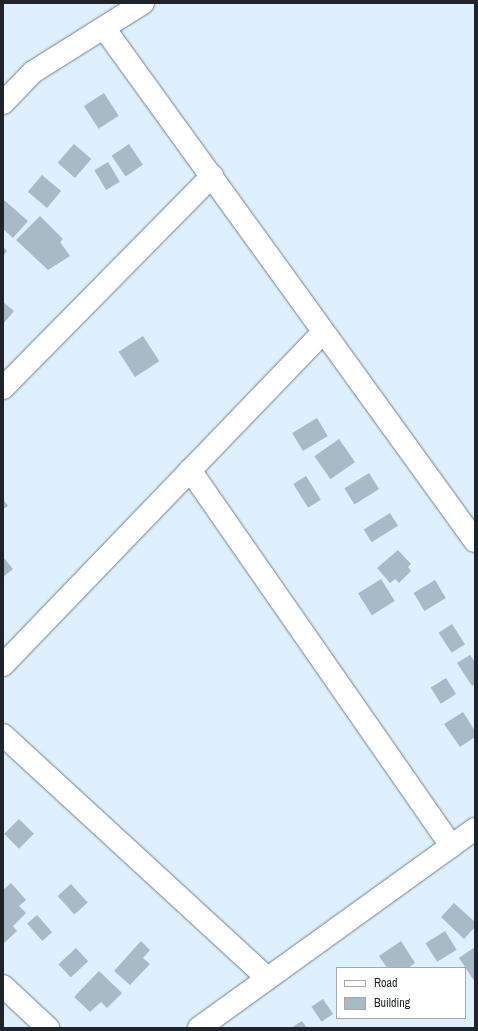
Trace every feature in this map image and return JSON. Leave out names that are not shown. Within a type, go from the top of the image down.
[{"type":"street","points":[[3,103],[33,72],[143,3]]},
{"type":"street","points":[[104,28],[212,176],[323,333],[475,541]]},
{"type":"street","points":[[3,388],[212,176]]},
{"type":"street","points":[[3,665],[323,333]]},
{"type":"street","points":[[190,470],[452,846]]},
{"type":"street","points":[[3,735],[267,978]]},
{"type":"street","points":[[199,1028],[475,829]]},
{"type":"street","points":[[3,986],[48,1028]]},
{"type":"building","points":[[104,93],[119,116],[99,129],[84,106]]},
{"type":"building","points":[[74,144],[91,159],[75,178],[58,163]]},
{"type":"building","points":[[129,144],[143,165],[126,176],[112,156]]},
{"type":"building","points":[[108,162],[120,182],[106,190],[94,170]]},
{"type":"building","points":[[42,175],[61,191],[47,208],[28,192]]},
{"type":"building","points":[[4,200],[28,221],[13,238],[3,229]]},
{"type":"building","points":[[40,216],[63,239],[60,242],[70,256],[48,270],[16,240]]},
{"type":"building","points":[[3,247],[7,251],[3,256]]},
{"type":"building","points":[[3,302],[14,311],[3,324]]},
{"type":"building","points":[[143,336],[159,361],[135,377],[119,352]]},
{"type":"building","points":[[317,418],[328,436],[303,451],[292,433]]},
{"type":"building","points":[[339,439],[355,462],[330,479],[314,456]]},
{"type":"building","points":[[369,473],[379,489],[354,504],[344,488]]},
{"type":"building","points":[[306,476],[321,500],[308,508],[293,484]]},
{"type":"building","points":[[3,499],[8,506],[3,509]]},
{"type":"building","points":[[390,513],[398,526],[372,542],[364,529]]},
{"type":"building","points":[[398,550],[411,564],[408,567],[411,571],[399,583],[395,579],[390,583],[377,568]]},
{"type":"building","points":[[3,557],[13,569],[3,577]]},
{"type":"building","points":[[381,579],[395,601],[372,615],[358,593]]},
{"type":"building","points":[[435,580],[446,598],[424,611],[414,593]]},
{"type":"building","points":[[452,624],[465,644],[452,653],[439,633]]},
{"type":"building","points":[[470,655],[475,662],[475,684],[472,686],[457,663]]},
{"type":"building","points":[[446,678],[456,694],[441,704],[431,688]]},
{"type":"building","points":[[463,712],[475,731],[475,737],[460,747],[444,724]]},
{"type":"building","points":[[19,819],[34,834],[19,849],[4,834]]},
{"type":"building","points":[[11,883],[26,900],[19,906],[26,913],[13,926],[17,931],[3,944],[3,890]]},
{"type":"building","points":[[71,884],[88,903],[74,915],[58,896]]},
{"type":"building","points":[[454,903],[475,922],[475,927],[464,939],[441,917]]},
{"type":"building","points":[[37,915],[52,932],[42,941],[27,924]]},
{"type":"building","points":[[445,931],[457,950],[437,962],[425,943]]},
{"type":"building","points":[[141,941],[150,950],[143,958],[150,964],[130,985],[114,971]]},
{"type":"building","points":[[401,941],[415,963],[409,967],[386,967],[379,956]]},
{"type":"building","points":[[475,947],[475,982],[466,967],[459,958]]},
{"type":"building","points":[[76,948],[88,961],[71,978],[58,964]]},
{"type":"building","points":[[99,971],[122,993],[107,1008],[101,1002],[90,1012],[74,997]]},
{"type":"building","points":[[323,999],[333,1014],[321,1022],[311,1007]]},
{"type":"building","points":[[302,1021],[307,1028],[291,1028]]}]
